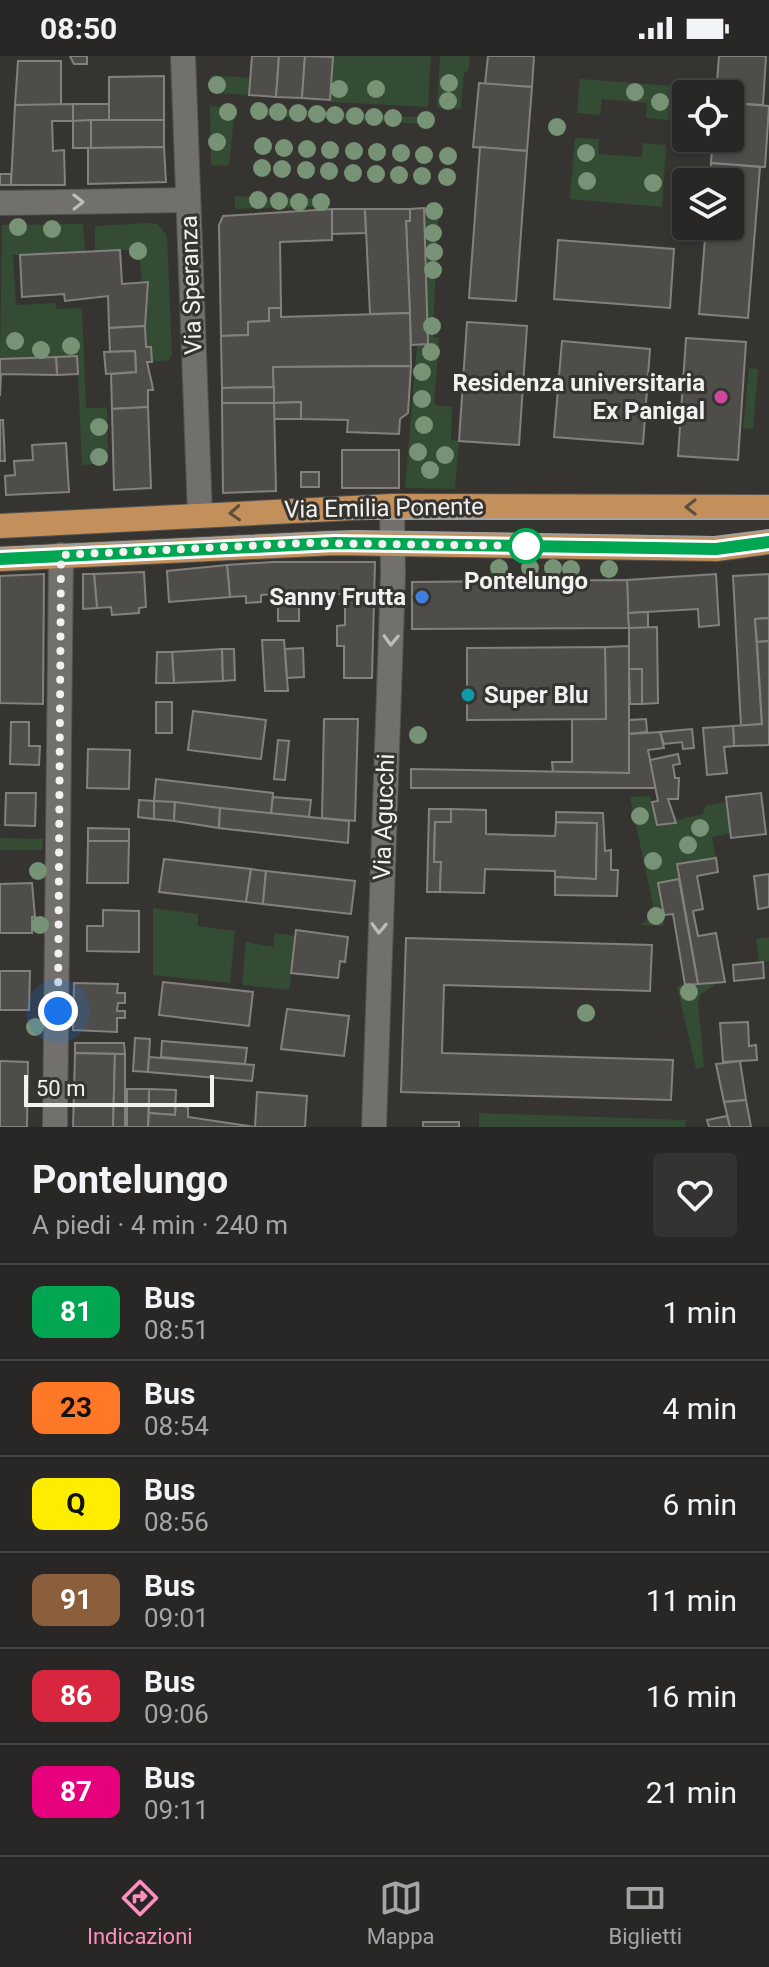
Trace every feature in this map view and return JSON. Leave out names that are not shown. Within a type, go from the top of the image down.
[{"type":"main road","name":"Via Emilia Ponente","points":[[0,526],[392,506],[769,507]]},
{"type":"main road","name":"Via Emilia Ponente","points":[[0,559],[280,544],[716,549],[769,542]]},
{"type":"street","name":"Via Speranza","points":[[183,56],[200,515]]},
{"type":"street","points":[[0,203],[188,200]]},
{"type":"street","name":"Via Agucchi","points":[[374,1127],[392,506]]},
{"type":"street","points":[[55,1127],[61,555]]},
{"type":"green space","points":[[333,56],[431,56],[428,107],[330,102]]},
{"type":"green space","points":[[440,56],[470,56],[468,71],[464,73],[461,109],[437,108]]},
{"type":"green space","points":[[211,75],[250,78],[249,95],[211,93]]},
{"type":"green space","points":[[580,79],[671,86],[669,120],[646,118],[647,103],[602,99],[600,115],[577,113]]},
{"type":"green space","points":[[210,106],[235,108],[229,166],[211,165]]},
{"type":"green space","points":[[251,107],[429,118],[428,124],[251,115]]},
{"type":"green space","points":[[575,138],[599,139],[598,154],[642,157],[643,143],[666,145],[662,207],[570,199]]},
{"type":"green space","points":[[235,196],[327,199],[327,206],[235,209]]},
{"type":"green space","points":[[424,208],[446,208],[438,214],[433,337],[439,338],[434,405],[452,407],[451,440],[459,441],[455,489],[405,488],[417,345],[428,343]]},
{"type":"green space","points":[[83,224],[85,252],[13,255],[16,305],[56,303],[56,309],[82,308],[86,408],[107,408],[108,463],[82,465],[77,356],[0,359],[2,225]]},
{"type":"green space","points":[[158,224],[167,236],[172,353],[169,360],[152,362],[151,348],[146,347],[145,298],[149,298],[148,283],[142,283],[139,253],[133,250],[95,251],[95,226]]},
{"type":"green space","points":[[749,368],[758,369],[753,429],[743,428]]},
{"type":"green space","points":[[650,796],[657,825],[702,814],[707,805],[727,802],[731,833],[712,837],[716,858],[677,864],[679,879],[658,883],[664,926],[640,925],[650,918],[653,905],[630,797]]},
{"type":"green space","points":[[0,838],[43,839],[42,850],[0,850]]},
{"type":"green space","points":[[153,908],[198,914],[198,926],[235,931],[230,983],[153,975]]},
{"type":"green space","points":[[275,933],[296,936],[289,990],[242,985],[246,942],[273,947]]},
{"type":"green space","points":[[769,937],[769,961],[759,962],[756,939]]},
{"type":"green space","points":[[719,982],[701,994],[698,1001],[704,1067],[696,1069],[677,986]]},
{"type":"green space","points":[[479,1113],[686,1120],[685,1127],[479,1127]]},
{"type":"building","points":[[70,56],[87,56],[87,64],[74,64]]},
{"type":"building","points":[[252,56],[279,56],[276,97],[249,95]]},
{"type":"building","points":[[279,56],[305,56],[302,98],[276,97]]},
{"type":"building","points":[[305,56],[333,57],[330,100],[302,98]]},
{"type":"building","points":[[488,56],[534,56],[532,87],[485,84]]},
{"type":"building","points":[[719,56],[766,56],[763,105],[744,104],[744,80],[717,80]]},
{"type":"building","points":[[18,61],[61,61],[61,105],[15,105]]},
{"type":"building","points":[[164,76],[164,120],[109,120],[109,77]]},
{"type":"building","points":[[479,83],[532,87],[527,151],[473,147]]},
{"type":"building","points":[[73,104],[73,121],[52,121],[53,151],[64,150],[65,185],[11,185],[15,105]]},
{"type":"building","points":[[73,104],[109,104],[109,120],[73,121]]},
{"type":"building","points":[[744,104],[769,106],[765,167],[711,163],[712,152],[744,152]]},
{"type":"building","points":[[91,120],[91,148],[73,148],[73,121]]},
{"type":"building","points":[[91,120],[164,120],[164,147],[91,148]]},
{"type":"building","points":[[164,147],[166,182],[88,184],[88,148]]},
{"type":"building","points":[[480,147],[527,151],[516,301],[469,298]]},
{"type":"building","points":[[711,163],[760,167],[748,318],[699,314],[705,240],[744,240],[744,168],[711,168]]},
{"type":"building","points":[[0,174],[11,174],[11,185],[0,185]]},
{"type":"building","points":[[424,208],[428,344],[411,345],[406,221],[410,221],[410,209]]},
{"type":"building","points":[[332,209],[332,240],[280,242],[281,308],[269,308],[269,321],[248,322],[248,335],[221,336],[219,225],[223,216]]},
{"type":"building","points":[[332,209],[365,209],[366,233],[332,234]]},
{"type":"building","points":[[365,209],[410,209],[410,221],[406,221],[410,313],[370,314]]},
{"type":"building","points":[[558,240],[674,249],[670,308],[554,299]]},
{"type":"building","points":[[120,250],[122,284],[148,282],[145,326],[109,328],[108,296],[65,301],[64,294],[22,297],[20,255]]},
{"type":"building","points":[[269,308],[281,308],[281,317],[410,313],[411,366],[273,367],[274,387],[222,388],[221,336],[248,335],[248,322],[269,321]]},
{"type":"building","points":[[467,322],[527,326],[519,445],[459,441]]},
{"type":"building","points":[[145,326],[146,347],[151,347],[152,362],[147,362],[153,390],[148,390],[148,407],[112,409],[111,374],[136,372],[135,351],[110,352],[109,328]]},
{"type":"building","points":[[686,338],[746,342],[738,460],[678,456]]},
{"type":"building","points":[[562,341],[650,349],[643,444],[554,437]]},
{"type":"building","points":[[135,351],[136,372],[106,374],[104,352]]},
{"type":"building","points":[[77,356],[78,374],[57,375],[56,357]]},
{"type":"building","points":[[56,357],[57,375],[1,374],[0,396],[0,359]]},
{"type":"building","points":[[411,366],[408,413],[400,419],[399,434],[347,432],[348,420],[301,419],[301,402],[274,403],[273,367]]},
{"type":"building","points":[[274,387],[274,403],[222,403],[222,388]]},
{"type":"building","points":[[301,402],[301,419],[274,419],[274,403]]},
{"type":"building","points":[[222,403],[274,403],[276,491],[223,493]]},
{"type":"building","points":[[148,407],[151,488],[114,490],[112,409]]},
{"type":"building","points":[[0,420],[3,420],[5,461],[0,461]]},
{"type":"building","points":[[66,443],[69,492],[6,495],[5,476],[15,475],[14,461],[33,460],[32,445]]},
{"type":"building","points":[[342,450],[399,450],[399,488],[342,488]]},
{"type":"building","points":[[301,472],[319,472],[319,487],[301,487]]},
{"type":"building","points":[[375,562],[372,678],[344,678],[344,646],[337,646],[337,626],[345,625],[345,594],[323,594],[323,600],[314,600],[314,594],[261,595],[261,602],[246,603],[246,596],[230,597],[227,565]]},
{"type":"building","points":[[227,565],[230,597],[169,602],[167,571]]},
{"type":"building","points":[[144,572],[146,607],[139,608],[139,613],[112,615],[111,607],[97,608],[94,574]]},
{"type":"building","points":[[44,574],[43,704],[0,703],[0,576]]},
{"type":"building","points":[[83,574],[94,574],[97,608],[83,609]]},
{"type":"building","points":[[716,574],[719,625],[699,627],[698,609],[628,613],[627,580]]},
{"type":"building","points":[[769,574],[769,618],[755,619],[762,724],[741,726],[733,576]]},
{"type":"building","points":[[627,580],[629,628],[412,629],[412,582]]},
{"type":"building","points":[[278,594],[299,594],[299,621],[278,621]]},
{"type":"building","points":[[648,612],[648,628],[629,628],[628,613]]},
{"type":"building","points":[[769,618],[769,641],[757,642],[755,619]]},
{"type":"building","points":[[657,627],[658,703],[642,704],[642,669],[629,669],[629,628]]},
{"type":"building","points":[[262,640],[284,640],[288,691],[265,691]]},
{"type":"building","points":[[769,641],[769,745],[734,746],[733,726],[762,724],[757,642]]},
{"type":"building","points":[[629,646],[629,773],[553,772],[552,762],[572,762],[572,719],[606,719],[605,647]]},
{"type":"building","points":[[605,647],[606,719],[467,720],[467,648]]},
{"type":"building","points":[[303,648],[304,677],[287,678],[285,649]]},
{"type":"building","points":[[222,649],[223,681],[174,683],[172,652]]},
{"type":"building","points":[[222,649],[234,649],[235,680],[223,681]]},
{"type":"building","points":[[157,652],[172,652],[174,683],[156,683]]},
{"type":"building","points":[[629,669],[642,669],[642,704],[630,704]]},
{"type":"building","points":[[156,702],[172,702],[172,733],[156,733]]},
{"type":"building","points":[[193,711],[266,720],[261,759],[188,750]]},
{"type":"building","points":[[324,719],[358,719],[355,821],[322,818]]},
{"type":"building","points":[[646,719],[647,732],[629,734],[629,720]]},
{"type":"building","points":[[11,722],[29,722],[29,746],[40,746],[39,765],[10,764]]},
{"type":"building","points":[[733,726],[734,746],[724,747],[727,773],[707,775],[703,728]]},
{"type":"building","points":[[692,729],[694,748],[683,749],[682,742],[664,744],[660,732]]},
{"type":"building","points":[[660,732],[664,748],[648,750],[656,788],[411,788],[411,769],[629,773],[629,734]]},
{"type":"building","points":[[278,740],[289,741],[285,780],[274,779]]},
{"type":"building","points":[[88,749],[130,750],[129,789],[87,788]]},
{"type":"building","points":[[678,754],[680,764],[673,765],[675,778],[679,778],[678,799],[668,799],[676,823],[657,825],[652,802],[658,801],[650,760]]},
{"type":"building","points":[[156,779],[273,793],[271,814],[154,801]]},
{"type":"building","points":[[6,793],[36,793],[35,826],[5,825]]},
{"type":"building","points":[[761,793],[766,834],[731,838],[726,797]]},
{"type":"building","points":[[273,797],[311,800],[309,817],[271,814]]},
{"type":"building","points":[[139,800],[154,801],[154,819],[138,817]]},
{"type":"building","points":[[154,801],[175,802],[174,821],[154,819]]},
{"type":"building","points":[[175,802],[220,808],[219,828],[174,821]]},
{"type":"building","points":[[220,808],[349,821],[348,843],[219,828]]},
{"type":"building","points":[[429,809],[451,809],[451,822],[435,822],[434,862],[441,862],[440,892],[427,892]]},
{"type":"building","points":[[451,809],[486,810],[486,834],[555,836],[556,822],[597,823],[596,879],[555,877],[555,871],[485,869],[484,893],[440,892],[441,862],[434,862],[435,822],[451,822]]},
{"type":"building","points":[[556,812],[603,813],[605,851],[611,850],[611,870],[618,870],[617,896],[555,895],[555,877],[596,879],[597,823],[556,822]]},
{"type":"building","points":[[88,828],[129,829],[129,841],[88,841]]},
{"type":"building","points":[[88,841],[129,841],[128,883],[87,883]]},
{"type":"building","points":[[716,858],[718,872],[697,876],[703,909],[693,911],[698,936],[716,933],[725,982],[698,984],[677,864]]},
{"type":"building","points":[[164,859],[251,869],[246,902],[159,892]]},
{"type":"building","points":[[251,869],[266,871],[263,904],[246,902]]},
{"type":"building","points":[[266,871],[355,881],[351,914],[263,904]]},
{"type":"building","points":[[769,874],[769,907],[758,909],[754,876]]},
{"type":"building","points":[[679,879],[698,984],[685,985],[673,914],[664,915],[658,883]]},
{"type":"building","points":[[32,883],[35,917],[32,917],[32,933],[0,933],[0,884]]},
{"type":"building","points":[[103,910],[139,911],[139,952],[87,951],[87,926],[103,926]]},
{"type":"building","points":[[296,930],[348,937],[345,962],[340,961],[338,978],[291,973]]},
{"type":"building","points":[[406,938],[652,945],[650,991],[444,985],[442,1053],[673,1060],[671,1100],[401,1092]]},
{"type":"building","points":[[763,962],[764,978],[734,981],[733,965]]},
{"type":"building","points":[[0,971],[30,971],[29,1010],[0,1010]]},
{"type":"building","points":[[163,982],[253,992],[249,1026],[159,1015]]},
{"type":"building","points":[[74,983],[118,984],[117,993],[125,993],[125,1003],[118,1003],[117,1011],[125,1011],[125,1018],[117,1018],[117,1032],[73,1030]]},
{"type":"building","points":[[287,1009],[349,1016],[344,1056],[281,1049]]},
{"type":"building","points":[[748,1022],[749,1046],[756,1045],[757,1060],[723,1062],[720,1023]]},
{"type":"building","points":[[135,1038],[150,1039],[148,1072],[133,1071]]},
{"type":"building","points":[[162,1041],[247,1048],[245,1064],[161,1057]]},
{"type":"building","points":[[75,1043],[124,1043],[125,1054],[75,1053]]},
{"type":"building","points":[[75,1053],[115,1054],[113,1127],[73,1127]]},
{"type":"building","points":[[115,1054],[125,1054],[125,1127],[113,1127]]},
{"type":"building","points":[[149,1057],[254,1065],[252,1081],[148,1072]]},
{"type":"building","points":[[0,1061],[28,1062],[27,1127],[0,1127]]},
{"type":"building","points":[[740,1061],[746,1100],[724,1102],[716,1064]]},
{"type":"building","points":[[127,1089],[149,1089],[148,1127],[127,1127]]},
{"type":"building","points":[[149,1089],[176,1090],[175,1115],[149,1113]]},
{"type":"building","points":[[257,1092],[307,1096],[305,1127],[255,1127]]},
{"type":"building","points":[[746,1100],[751,1127],[730,1127],[724,1102]]},
{"type":"building","points":[[176,1105],[188,1107],[188,1117],[255,1127],[148,1127],[149,1113],[175,1115]]},
{"type":"building","points":[[727,1116],[730,1127],[709,1127],[707,1120]]},
{"type":"building","points":[[423,1122],[459,1122],[459,1127],[423,1127]]},
{"type":"tram line","points":[[333,519],[769,519]]},
{"type":"tram line","points":[[0,548],[354,531],[714,537],[769,530]]},
{"type":"bus line","name":"81","points":[[0,559],[280,544],[716,549],[769,542]]},
{"type":"place","name":"Residenza universitaria Ex Panigal","points":[[721,397]]},
{"type":"place","name":"Pontelungo","points":[[526,546]]},
{"type":"place","name":"Sanny Frutta","points":[[422,597]]},
{"type":"place","name":"Super Blu","points":[[468,695]]},
{"type":"route","points":[[58,1011],[61,555],[308,543],[526,546]]}]
